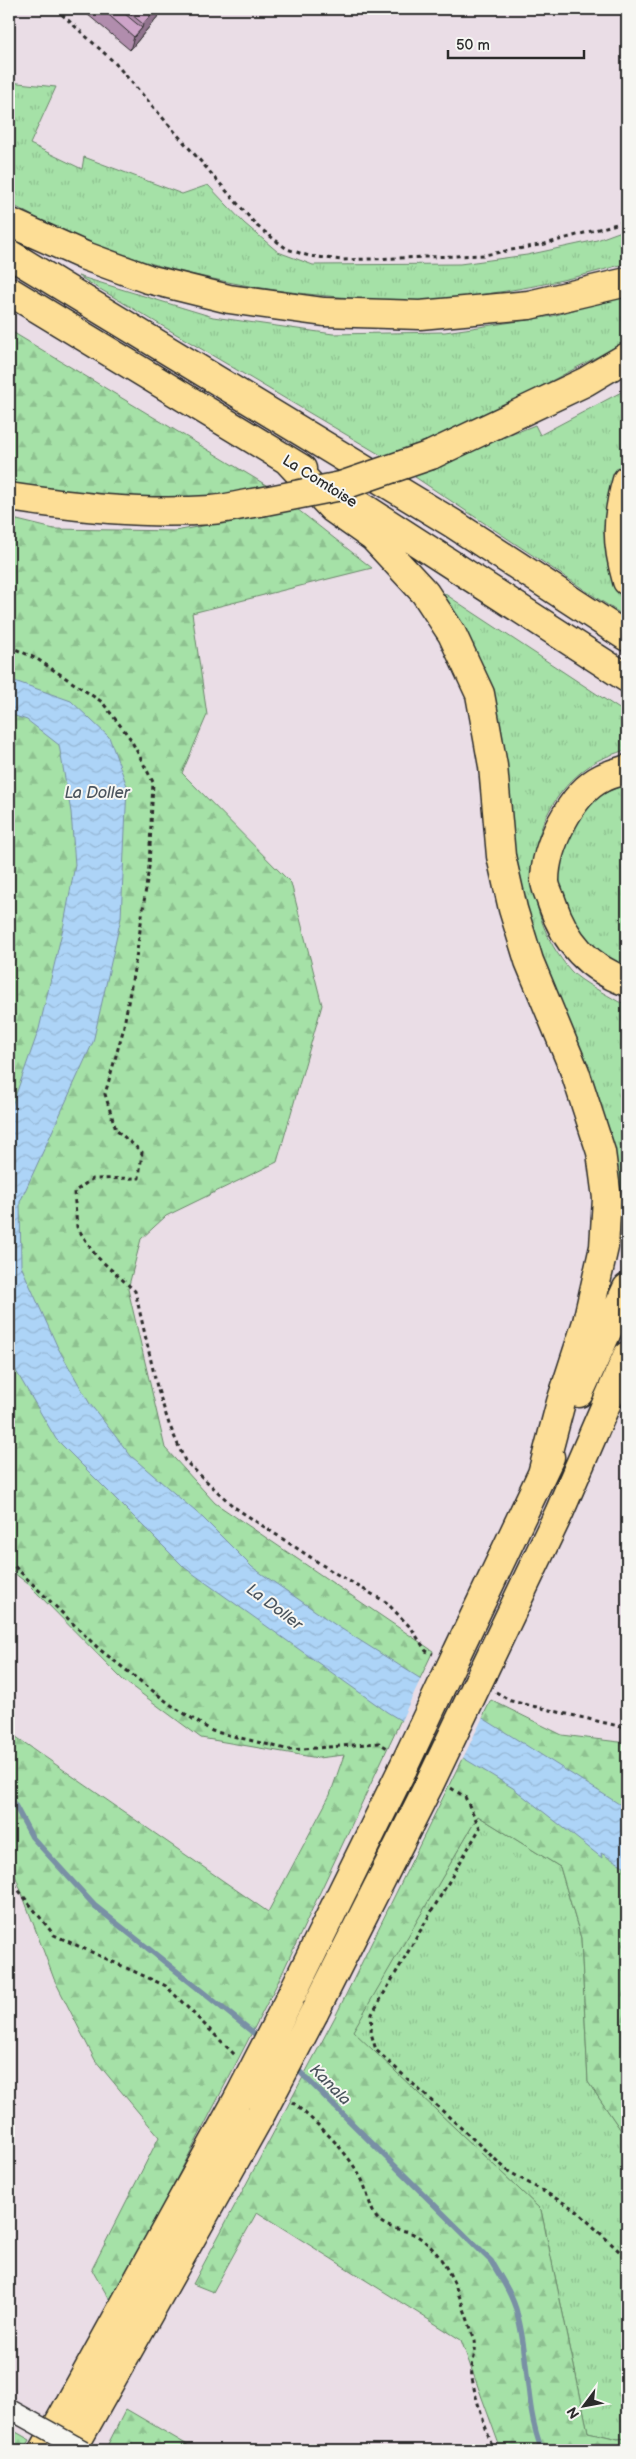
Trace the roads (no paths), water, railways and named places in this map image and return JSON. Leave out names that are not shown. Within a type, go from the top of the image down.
[{"type":"highway","points":[[9,222],[85,256],[148,279],[229,300],[324,312],[420,315],[519,306],[627,282]]},
{"type":"highway","points":[[9,254],[427,508],[627,637]]},
{"type":"highway","name":"La Comtoise","points":[[9,292],[430,549],[627,678]]},
{"type":"highway","points":[[9,497],[73,507],[146,512],[212,510],[341,486],[431,455],[585,382],[627,357]]},
{"type":"highway","points":[[287,460],[332,508],[373,537],[425,593],[452,634],[480,694],[493,766],[501,856],[513,909],[529,961],[574,1072],[601,1152],[607,1198],[604,1247],[587,1322],[561,1402],[542,1474]]},
{"type":"highway","points":[[627,480],[620,506],[617,532],[620,559],[627,581]]},
{"type":"highway","points":[[627,769],[601,778],[570,806],[554,839],[545,882],[558,921],[585,959],[608,976],[627,982]]},
{"type":"highway","points":[[44,2450],[239,2097],[292,1994],[403,1768],[542,1474],[627,1288]]},
{"type":"highway","points":[[72,2450],[261,2114],[314,2012],[484,1672],[559,1513],[627,1356]]},
{"type":"highway","points":[[592,1434],[627,1380]]},
{"type":"street","points":[[11,2410],[82,2450]]},
{"type":"water","name":"La Doller","points":[[9,679],[71,701],[109,737],[127,786],[121,918],[93,1042],[20,1202],[21,1266],[58,1348],[90,1404],[131,1456],[203,1518],[252,1567],[337,1626],[627,1809],[627,1868],[601,1853],[602,1858],[513,1788],[387,1712],[185,1568],[56,1439],[9,1359],[9,1114],[39,1029],[64,924],[75,865],[71,812],[59,745],[27,720],[9,714]]},
{"type":"waterway","name":"Kanala","points":[[9,1794],[32,1837],[95,1906],[260,2038]]},
{"type":"waterway","name":"Kanala","points":[[294,2066],[491,2261],[509,2293],[517,2313],[524,2347],[532,2416],[542,2450]]}]
